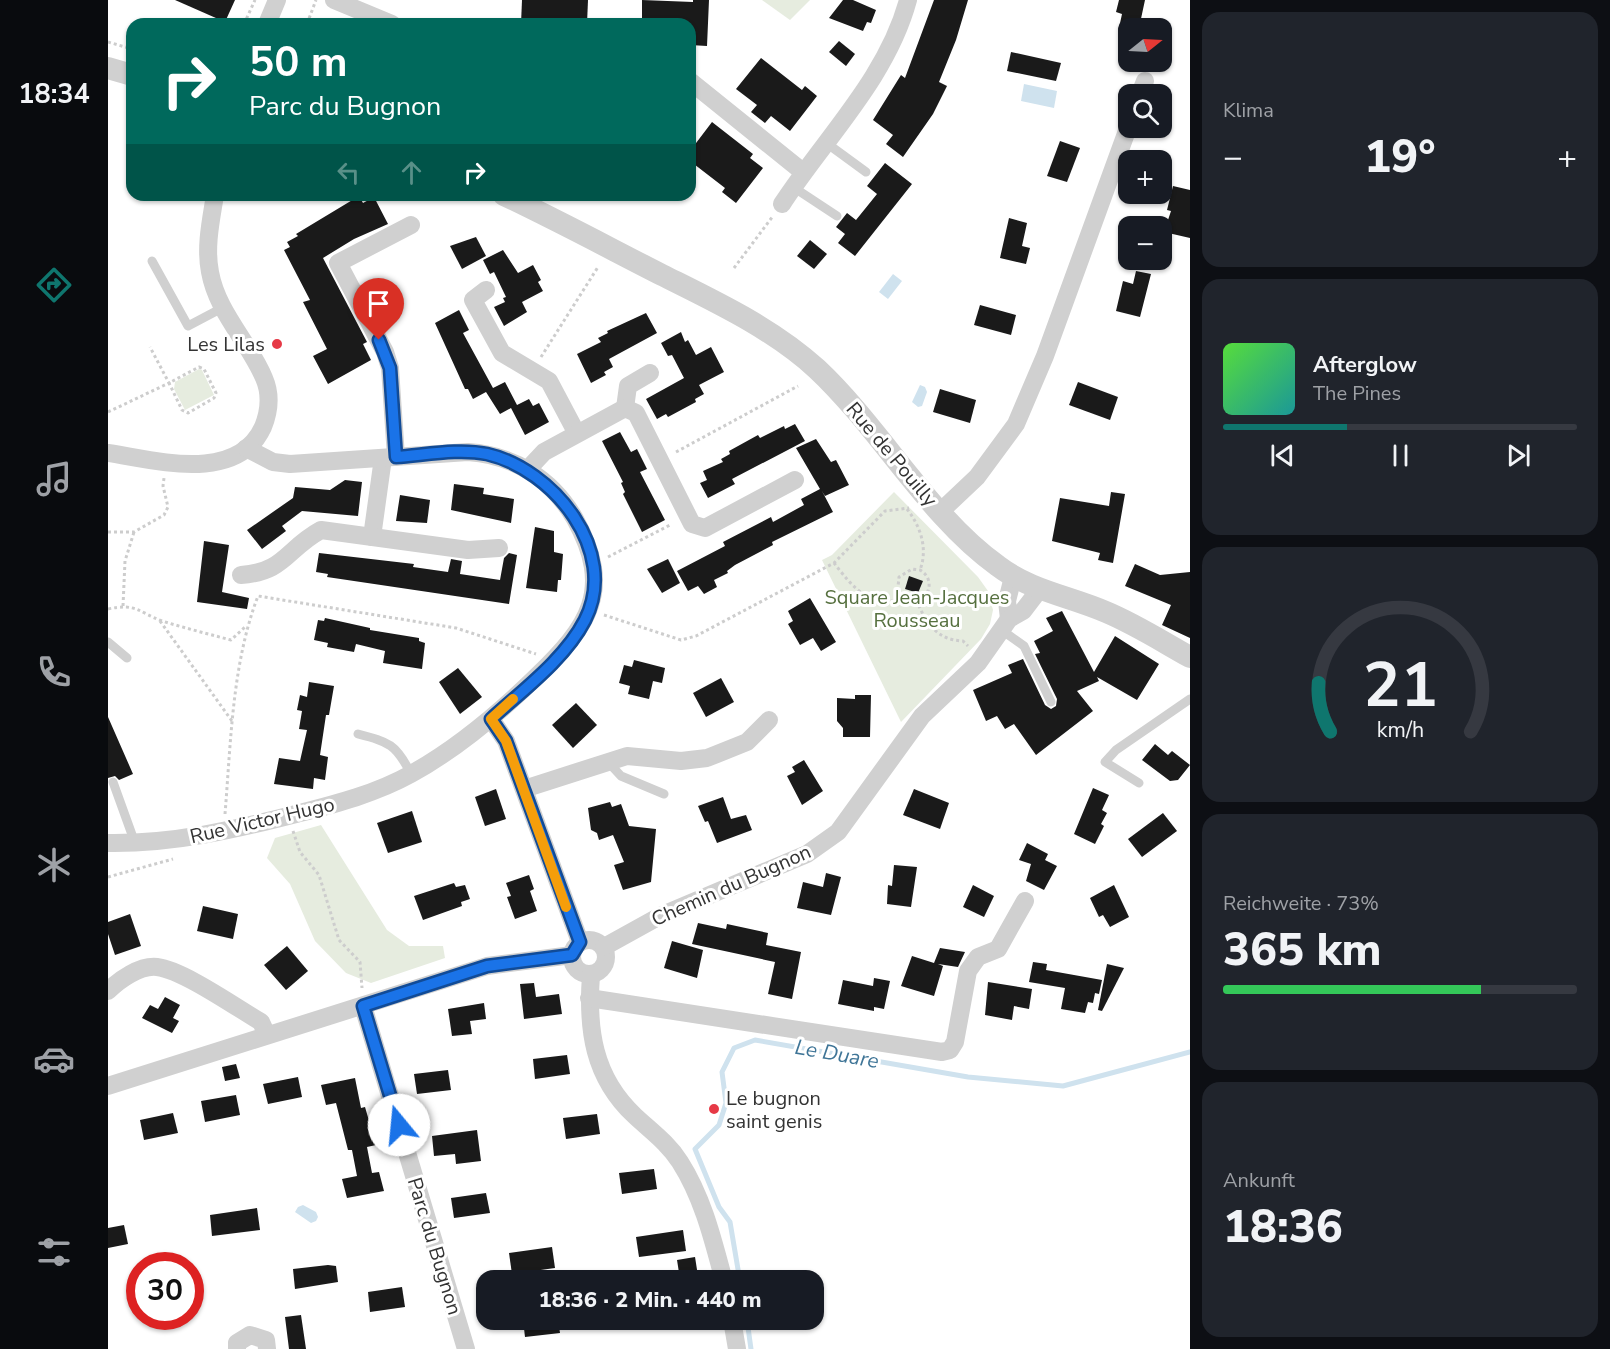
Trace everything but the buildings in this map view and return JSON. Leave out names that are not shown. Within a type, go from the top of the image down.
[{"type":"street","points":[[270,18],[277,0]]},
{"type":"street","points":[[334,0],[378,18]]},
{"type":"street","points":[[782,204],[825,142],[866,89],[889,50],[908,0]]},
{"type":"street","points":[[108,68],[126,73]]},
{"type":"street","points":[[696,86],[798,180]]},
{"type":"street","name":"Rue de Pouilly","points":[[516,201],[728,309],[793,348],[835,388],[941,511],[977,477],[1016,424],[1045,356],[1124,138]]},
{"type":"street","points":[[108,453],[166,462],[204,464],[246,448],[259,435],[265,422],[269,392],[265,379],[224,307],[209,271],[208,248],[214,201]]},
{"type":"street","points":[[372,537],[389,457],[390,368],[385,352],[338,263],[411,225]]},
{"type":"street","points":[[486,290],[473,300],[502,353],[549,381],[576,432]]},
{"type":"street","points":[[625,408],[628,386],[650,373]]},
{"type":"street","points":[[528,469],[544,452],[576,432],[625,408]]},
{"type":"street","points":[[625,408],[636,413],[692,524],[705,528],[795,480]]},
{"type":"street","name":"Rue Victor Hugo","points":[[108,843],[172,840],[230,830],[336,804],[369,793],[411,774],[491,719],[554,660],[578,634],[592,604],[593,570],[584,537],[567,506],[528,469],[484,453],[290,464],[273,462],[246,448]]},
{"type":"street","points":[[941,511],[971,544],[1013,577],[1039,590],[1106,612],[1190,657]]},
{"type":"street","points":[[242,575],[273,569],[306,539],[321,530],[468,550],[499,548]]},
{"type":"street","points":[[1006,625],[1007,601],[1013,577]]},
{"type":"street","name":"Chemin du Bugnon","points":[[604,947],[660,916],[790,862],[837,832],[855,811],[887,761],[922,716],[978,663],[1006,625],[1023,611],[1039,590]]},
{"type":"street","points":[[108,1086],[487,966],[576,949],[588,939],[597,941],[604,947],[607,955],[606,964],[600,972],[591,975],[577,969],[576,949],[524,789],[506,741],[491,719]]},
{"type":"street","points":[[524,789],[627,756],[681,761],[707,758],[747,742],[769,720]]},
{"type":"street","points":[[589,998],[942,1052],[950,1050],[955,1042],[968,971],[978,957],[998,949],[1025,901]]},
{"type":"street","points":[[108,991],[121,978],[155,966],[172,971],[261,1022],[267,1035]]},
{"type":"street","points":[[591,975],[589,998],[594,1053],[604,1076],[619,1100],[660,1137],[679,1160],[693,1185],[706,1219],[721,1270]]},
{"type":"street","name":"Parc du Bugnon","points":[[363,1006],[466,1349]]},
{"type":"street","points":[[734,1330],[737,1349]]},
{"type":"street","points":[[237,1349],[237,1343],[250,1335],[266,1340],[267,1349]]},
{"type":"lane","points":[[825,142],[866,172]]},
{"type":"lane","points":[[798,180],[837,216]]},
{"type":"lane","points":[[152,261],[188,326],[224,307]]},
{"type":"lane","points":[[1006,625],[1024,646],[1051,702]]},
{"type":"lane","points":[[108,642],[127,658]]},
{"type":"lane","points":[[1139,783],[1105,762],[1116,750],[1190,699]]},
{"type":"lane","points":[[358,734],[387,741],[403,758],[411,774]]},
{"type":"lane","points":[[607,761],[621,776],[664,794]]},
{"type":"lane","points":[[113,782],[135,843]]},
{"type":"path","points":[[247,18],[255,0]]},
{"type":"path","points":[[309,18],[316,0]]},
{"type":"path","points":[[108,42],[126,47]]},
{"type":"path","points":[[734,267],[782,204]]},
{"type":"path","points":[[532,371],[598,267]]},
{"type":"path","points":[[108,412],[169,383],[199,367],[204,369],[216,393],[214,398],[188,413],[182,410],[169,383],[150,347]]},
{"type":"path","points":[[660,460],[798,387]]},
{"type":"path","points":[[108,532],[134,532],[164,515],[168,507],[163,486],[166,462]]},
{"type":"path","points":[[601,614],[681,640],[718,627],[834,563],[885,511],[903,507],[909,507],[923,544],[924,560],[920,570]]},
{"type":"path","points":[[602,552],[604,559],[688,516]]},
{"type":"path","points":[[123,606],[125,561],[134,532]]},
{"type":"path","points":[[834,563],[846,579],[870,598],[880,601],[901,597],[917,602],[924,599],[929,591],[929,581],[920,570],[912,569],[899,577],[898,587],[901,597]]},
{"type":"path","points":[[230,830],[225,818],[233,722],[246,626],[258,596],[456,628],[554,660]]},
{"type":"path","points":[[917,602],[925,619],[936,634],[950,641],[963,642],[973,651]]},
{"type":"path","points":[[108,609],[123,606],[142,610],[159,620],[231,640],[246,626]]},
{"type":"path","points":[[599,620],[603,608]]},
{"type":"path","points":[[159,620],[233,722]]},
{"type":"path","points":[[282,830],[292,828],[300,852],[319,875],[339,940],[360,962],[363,1006]]},
{"type":"path","points":[[108,878],[180,857]]},
{"type":"green space","points":[[762,0],[810,0],[790,20]]},
{"type":"green space","points":[[199,369],[202,370],[214,395],[185,410],[174,389],[175,382]]},
{"type":"green space","name":"Square Jean-Jacques Rousseau","points":[[894,492],[978,577],[988,591],[993,610],[990,624],[981,639],[901,722],[822,560],[832,555]]},
{"type":"green space","points":[[321,825],[387,930],[409,946],[443,946],[445,958],[371,983],[346,973],[315,941],[290,884],[267,858],[275,838]]},
{"type":"water","points":[[1024,84],[1057,91],[1054,108],[1021,101]]},
{"type":"water","points":[[893,274],[902,281],[888,299],[879,292]]},
{"type":"water","points":[[920,385],[925,387],[927,392],[922,406],[918,407],[912,402]]},
{"type":"water","points":[[303,1205],[316,1212],[318,1217],[316,1221],[311,1223],[295,1212]]},
{"type":"waterway","name":"Le Duare","points":[[738,1270],[730,1222],[719,1207],[695,1149],[719,1125],[726,1103],[722,1072],[734,1048],[755,1040],[968,1077],[1063,1086],[1190,1052]]},
{"type":"waterway","name":"Le Duare","points":[[748,1330],[751,1349]]},
{"type":"slow traffic","points":[[513,699],[491,719],[506,741],[566,907]]},
{"type":"place","name":"Les Lilas","points":[[277,344]]},
{"type":"place","name":"Le bugnon saint genis","points":[[714,1109]]},
{"type":"route","points":[[379,340],[390,368],[396,457],[444,453],[484,453],[528,469],[557,494],[576,521],[590,553],[594,585],[592,604],[578,634],[554,660],[491,719],[506,741],[580,942],[574,948],[572,955],[555,955],[487,966],[363,1006],[399,1125]]}]
